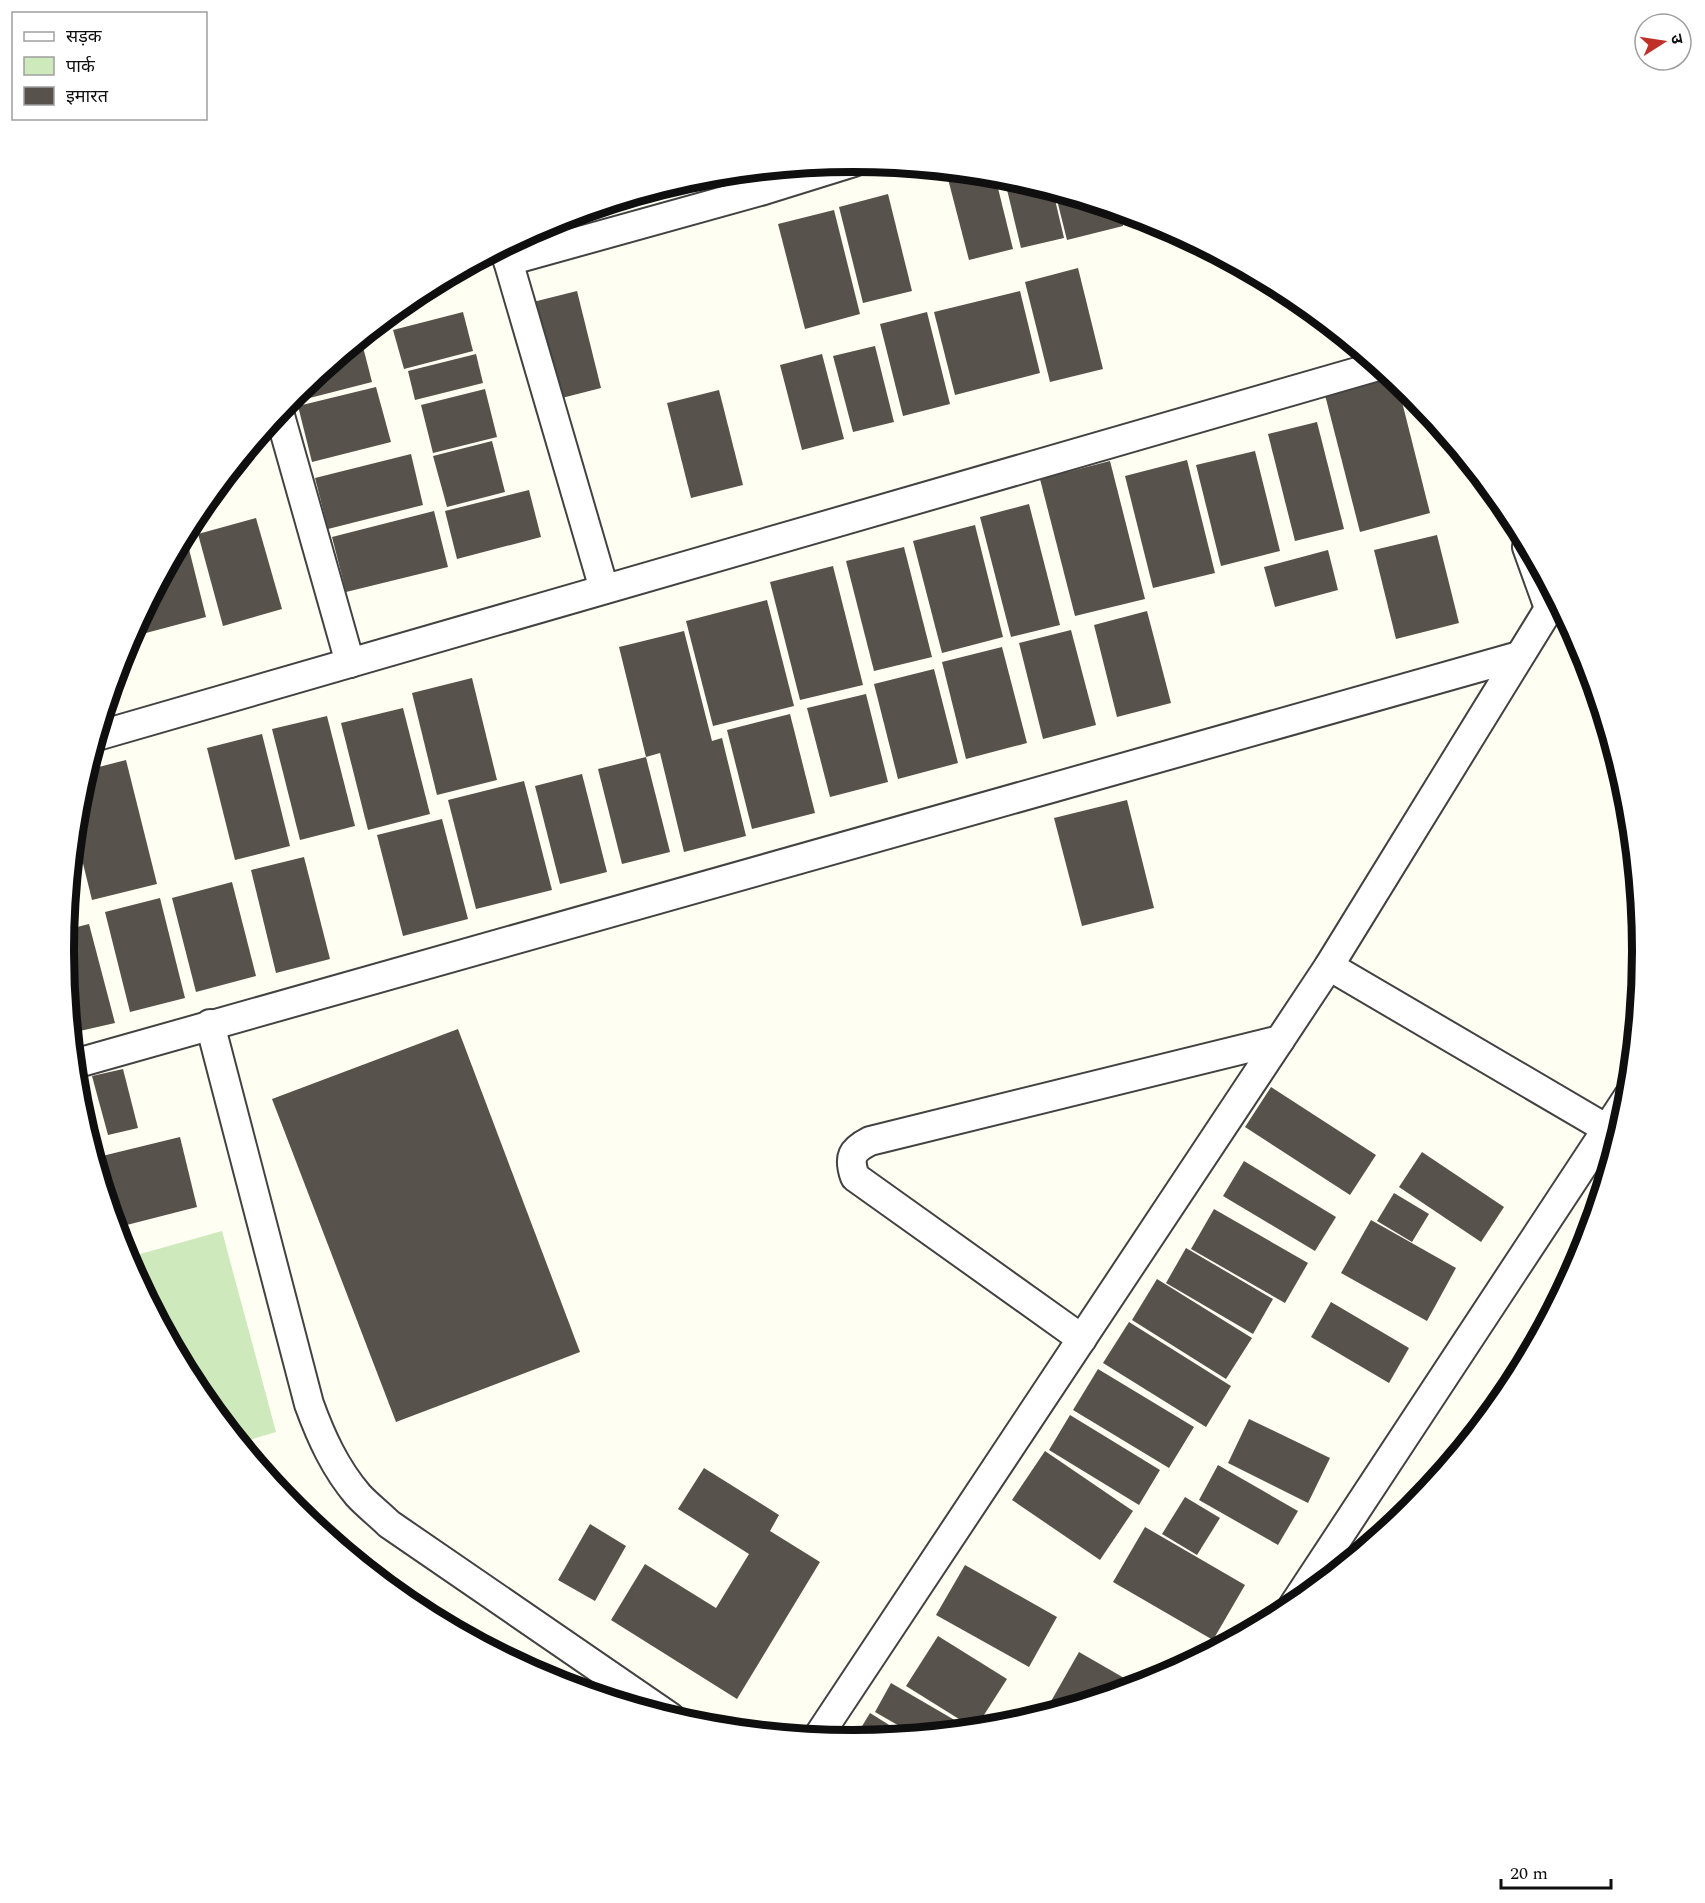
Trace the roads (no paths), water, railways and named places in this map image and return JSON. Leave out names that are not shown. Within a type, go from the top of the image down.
[{"type":"street","points":[[506,254],[762,181],[790,175]]},
{"type":"street","points":[[506,254],[604,589]]},
{"type":"street","points":[[105,734],[1369,369]]},
{"type":"street","points":[[282,422],[350,663]]},
{"type":"street","points":[[822,1729],[1329,966],[1551,606]]},
{"type":"street","points":[[81,1062],[1519,656]]},
{"type":"street","points":[[1329,966],[1606,1129]]},
{"type":"street","points":[[210,1024],[309,1404],[321,1437],[340,1471],[359,1496],[389,1524],[651,1704]]},
{"type":"street","points":[[1082,1339],[855,1177],[851,1165],[852,1155],[859,1147],[870,1141],[1280,1040]]},
{"type":"street","points":[[1308,1583],[1613,1118]]}]
